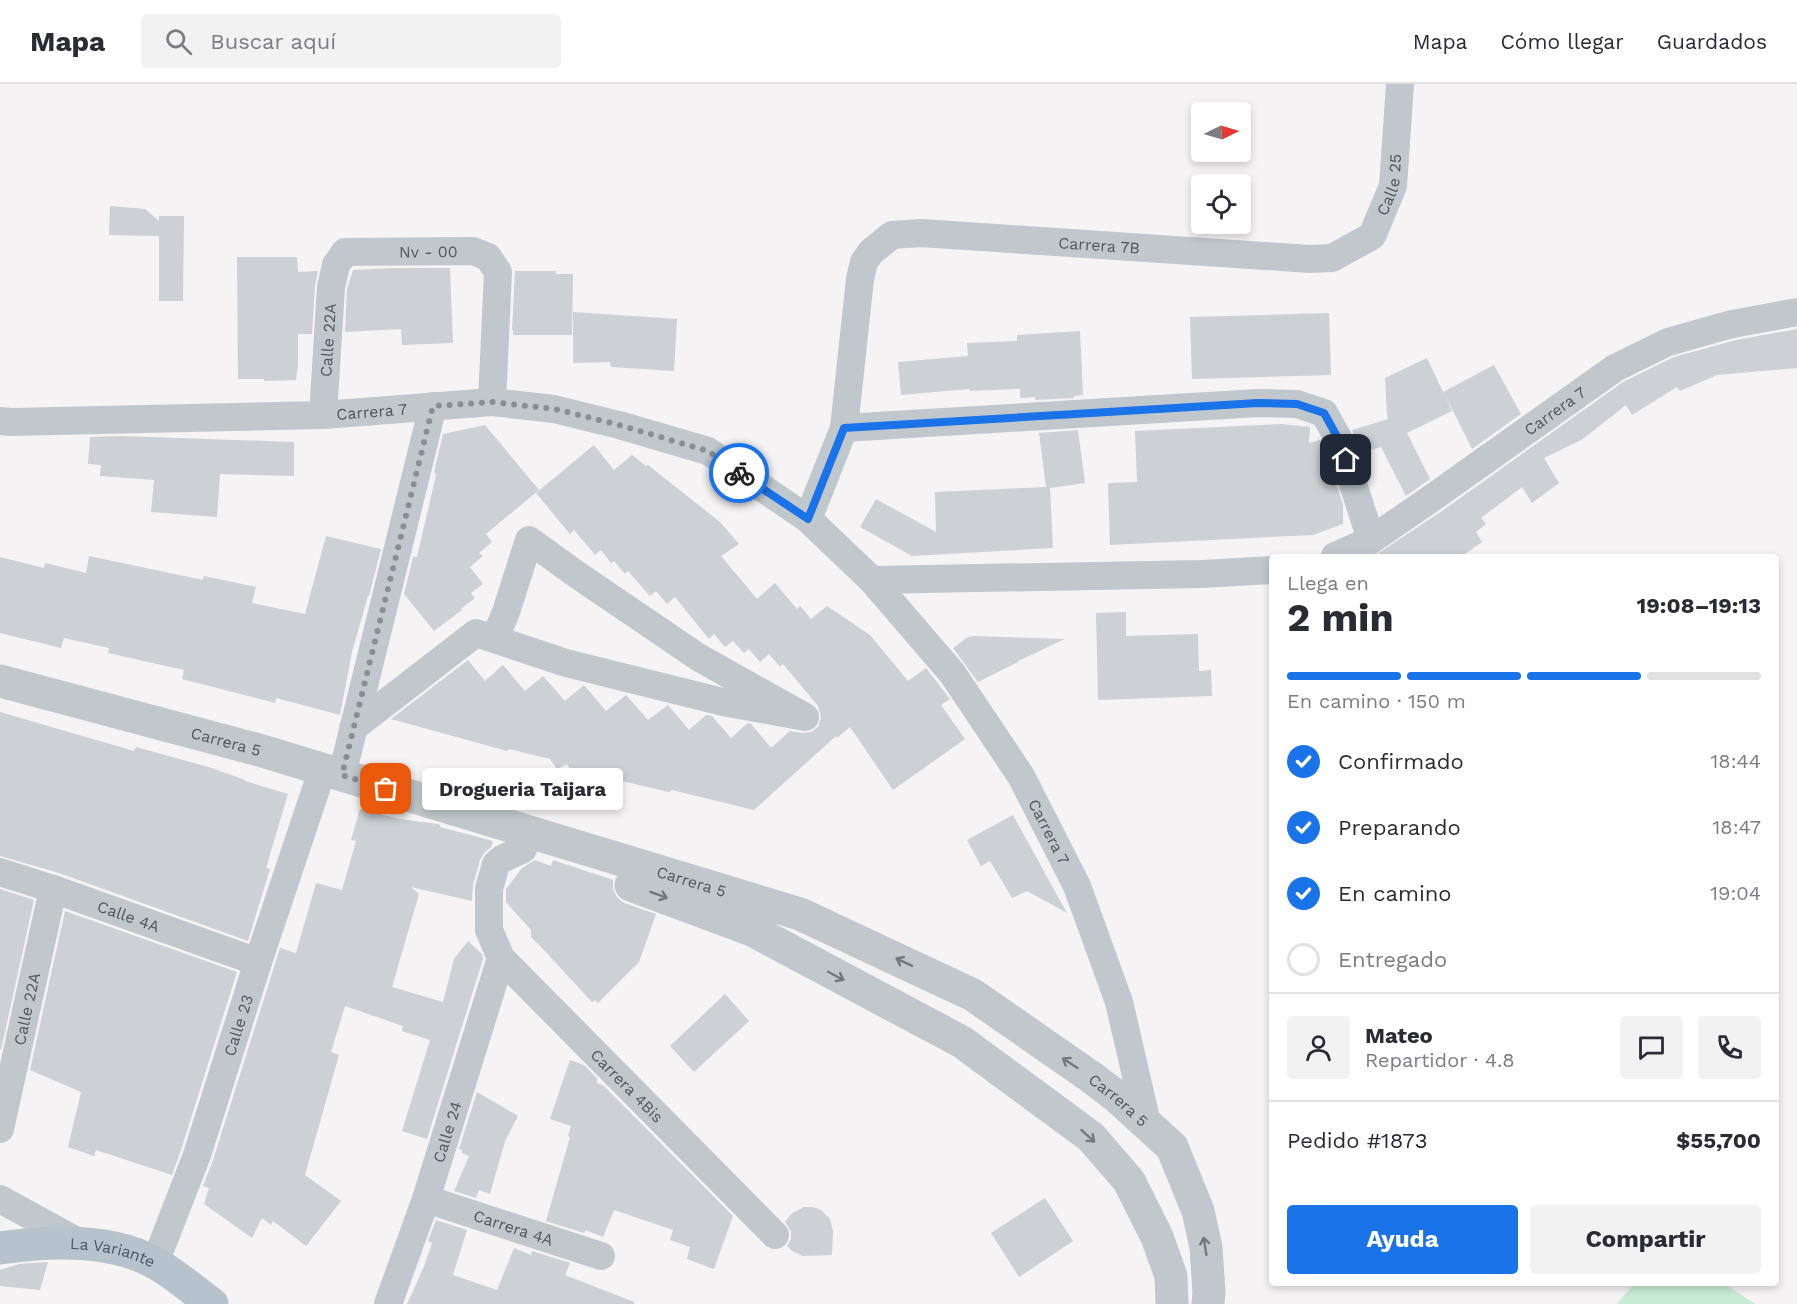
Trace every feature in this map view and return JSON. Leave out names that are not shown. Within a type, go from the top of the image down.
[{"type":"main road","name":"La Variante","points":[[0,1248],[82,1244],[113,1246],[155,1263],[212,1304]]},
{"type":"street","name":"Calle 25","points":[[1332,258],[1372,236],[1394,186],[1400,84]]},
{"type":"street","name":"Carrera 7B","points":[[844,428],[860,279],[864,262],[871,252],[892,236],[921,233],[1310,259],[1332,258]]},
{"type":"street","name":"Nv - 00","points":[[336,265],[345,252],[473,251],[488,257],[498,272],[492,402]]},
{"type":"street","name":"Calle 22A","points":[[323,415],[331,287],[336,265]]},
{"type":"street","name":"Carrera 7","points":[[1340,554],[1371,540],[1615,368],[1668,342],[1732,324],[1797,312]]},
{"type":"street","name":"Carrera 7","points":[[0,421],[323,415],[492,402],[555,409],[708,451],[808,519],[872,580],[952,673],[1021,776],[1077,886],[1119,1002],[1147,1123]]},
{"type":"street","points":[[808,519],[844,428],[1258,403],[1297,404],[1324,413],[1339,440],[1371,540]]},
{"type":"street","name":"Calle 23","points":[[155,1263],[196,1155],[258,962],[329,780],[353,728],[433,406]]},
{"type":"street","points":[[353,728],[476,633],[577,666],[723,702],[805,717],[698,657],[530,540],[495,639]]},
{"type":"street","points":[[872,580],[1202,574],[1269,570]]},
{"type":"street","name":"Carrera 5","points":[[0,681],[259,750],[329,780],[523,849],[585,867],[752,930],[962,1042],[1090,1137],[1129,1181],[1157,1237],[1171,1276],[1172,1304]]},
{"type":"street","name":"Carrera 5","points":[[0,698],[329,780],[587,851],[800,914],[973,995],[1116,1096],[1172,1147],[1198,1210],[1206,1247],[1208,1304]]},
{"type":"street","name":"Carrera 4Bis","points":[[523,849],[502,858],[496,864],[489,889],[489,930],[501,958],[775,1235]]},
{"type":"street","name":"Calle 4A","points":[[0,872],[258,962]]},
{"type":"street","name":"Calle 22A","points":[[0,1129],[53,889]]},
{"type":"street","name":"Calle 24","points":[[388,1304],[426,1199],[501,958]]},
{"type":"street","points":[[0,1199],[82,1244]]},
{"type":"street","name":"Carrera 4A","points":[[426,1199],[601,1256]]},
{"type":"green space","points":[[1633,1286],[1728,1286],[1755,1304],[1617,1304]]},
{"type":"building","points":[[110,206],[145,209],[159,221],[159,216],[184,216],[183,301],[159,301],[159,236],[109,235]]},
{"type":"building","points":[[237,257],[297,257],[298,272],[318,271],[312,334],[298,334],[296,380],[238,379]]},
{"type":"building","points":[[450,268],[453,343],[402,345],[401,329],[345,332],[347,289],[353,270]]},
{"type":"building","points":[[515,271],[556,271],[556,274],[573,274],[572,335],[513,335]]},
{"type":"building","points":[[573,312],[677,319],[674,371],[611,367],[610,362],[573,363]]},
{"type":"building","points":[[1329,313],[1331,375],[1192,379],[1190,317]]},
{"type":"building","points":[[1797,329],[1797,368],[1717,375],[1680,391],[1677,387],[1632,415],[1626,405],[1583,439],[1544,458],[1559,483],[1532,503],[1522,487],[1481,518],[1486,524],[1476,532],[1482,542],[1465,554],[1377,554],[1442,511],[1623,382],[1674,357],[1736,340]]},
{"type":"building","points":[[1080,331],[1083,395],[1074,396],[1074,398],[1035,400],[1035,397],[1020,398],[1020,389],[970,391],[969,389],[901,395],[898,362],[968,356],[967,343],[1017,341],[1017,335]]},
{"type":"building","points":[[1427,358],[1443,392],[1494,365],[1521,414],[1472,449],[1444,393],[1452,411],[1407,433],[1430,479],[1406,496],[1381,447],[1360,453],[1352,430],[1388,419],[1385,378]]},
{"type":"building","points":[[1282,424],[1310,427],[1309,443],[1320,440],[1343,505],[1343,524],[1313,535],[1110,545],[1108,483],[1137,482],[1135,431]]},
{"type":"building","points":[[485,425],[539,490],[486,534],[492,542],[479,553],[483,556],[470,567],[483,584],[471,593],[475,598],[434,631],[404,594],[413,557],[417,557],[443,434]]},
{"type":"building","points":[[1078,430],[1085,483],[1050,488],[1053,548],[912,556],[860,527],[876,499],[936,532],[935,492],[1046,487],[1039,433]]},
{"type":"building","points":[[90,437],[294,442],[294,476],[220,474],[217,517],[151,512],[154,480],[100,476],[101,465],[88,464]]},
{"type":"building","points":[[594,445],[614,470],[632,455],[720,522],[739,544],[721,556],[757,599],[775,583],[797,609],[800,606],[811,619],[827,606],[870,635],[908,681],[926,668],[950,699],[941,705],[965,739],[893,790],[850,727],[837,738],[836,736],[754,810],[570,769],[567,764],[557,769],[550,759],[509,749],[507,751],[391,719],[468,660],[485,681],[503,665],[525,691],[543,676],[565,701],[584,685],[606,711],[626,695],[648,720],[668,705],[689,730],[706,715],[712,716],[731,738],[748,723],[771,748],[790,731],[811,732],[818,727],[821,717],[818,706],[783,664],[780,667],[769,654],[760,662],[749,649],[744,653],[733,641],[725,647],[714,634],[709,639],[675,597],[667,604],[656,591],[650,596],[628,571],[625,574],[614,561],[611,563],[601,550],[595,555],[574,530],[570,534],[536,493]]},
{"type":"building","points":[[326,536],[381,549],[352,652],[340,715],[276,698],[275,703],[182,679],[184,670],[108,653],[109,648],[64,638],[61,648],[0,633],[0,557],[44,568],[45,563],[86,573],[89,556],[203,580],[204,576],[256,587],[252,603],[305,614]]},
{"type":"building","points":[[1126,612],[1126,636],[1198,634],[1199,671],[1211,670],[1212,696],[1098,700],[1096,613]]},
{"type":"building","points":[[968,637],[1065,639],[978,682],[953,648]]},
{"type":"building","points":[[0,712],[134,751],[136,747],[212,768],[288,794],[266,868],[270,869],[248,941],[59,873],[0,856]]},
{"type":"building","points":[[360,809],[399,819],[438,824],[440,827],[493,841],[480,860],[473,885],[472,901],[411,887],[419,894],[392,987],[443,1002],[454,959],[468,941],[482,954],[483,959],[427,1139],[402,1131],[430,1040],[402,1031],[403,1026],[345,1006],[331,1052],[339,1055],[305,1175],[341,1201],[306,1246],[273,1221],[271,1225],[262,1218],[252,1238],[204,1204],[209,1188],[203,1186],[280,948],[296,953],[316,883],[342,890],[356,841],[351,840]]},
{"type":"building","points":[[1013,815],[1067,913],[1027,891],[1012,898],[990,861],[981,866],[967,840]]},
{"type":"building","points":[[535,860],[551,866],[553,860],[613,880],[613,889],[624,903],[656,914],[639,962],[598,1003],[595,1000],[592,1002],[531,937],[531,930],[506,902],[506,889],[522,868]]},
{"type":"building","points":[[0,889],[34,900],[1,1050],[0,1050]]},
{"type":"building","points":[[65,911],[237,972],[172,1175],[96,1150],[94,1156],[68,1147],[81,1092],[30,1070]]},
{"type":"building","points":[[725,994],[749,1021],[694,1072],[670,1046]]},
{"type":"building","points":[[570,1060],[584,1065],[597,1078],[597,1083],[604,1086],[733,1216],[714,1269],[687,1259],[690,1247],[670,1240],[673,1230],[614,1210],[603,1237],[586,1230],[584,1233],[546,1221],[570,1137],[568,1136],[571,1126],[550,1119]]},
{"type":"building","points":[[477,1092],[518,1116],[505,1141],[490,1194],[479,1190],[476,1198],[454,1191],[469,1156],[459,1149]]},
{"type":"building","points":[[1045,1198],[1073,1241],[1019,1277],[991,1233]]},
{"type":"building","points":[[804,1207],[821,1210],[830,1219],[833,1231],[832,1255],[802,1256],[787,1246],[791,1239],[791,1231],[785,1222],[792,1213]]},
{"type":"building","points":[[436,1220],[467,1230],[453,1275],[497,1290],[514,1248],[531,1255],[532,1251],[570,1263],[565,1275],[634,1302],[634,1304],[407,1304],[432,1243],[428,1241]]},
{"type":"building","points":[[48,1262],[40,1290],[0,1286],[0,1270],[19,1264]]},
{"type":"way so far","points":[[386,789],[342,775],[433,406],[492,402],[555,409],[708,451],[739,473]]},
{"type":"place","name":"Drogueria Taijara","points":[[386,789]]},
{"type":"route","points":[[739,473],[808,519],[844,428],[1258,403],[1297,404],[1324,413],[1339,440],[1346,460]]}]
